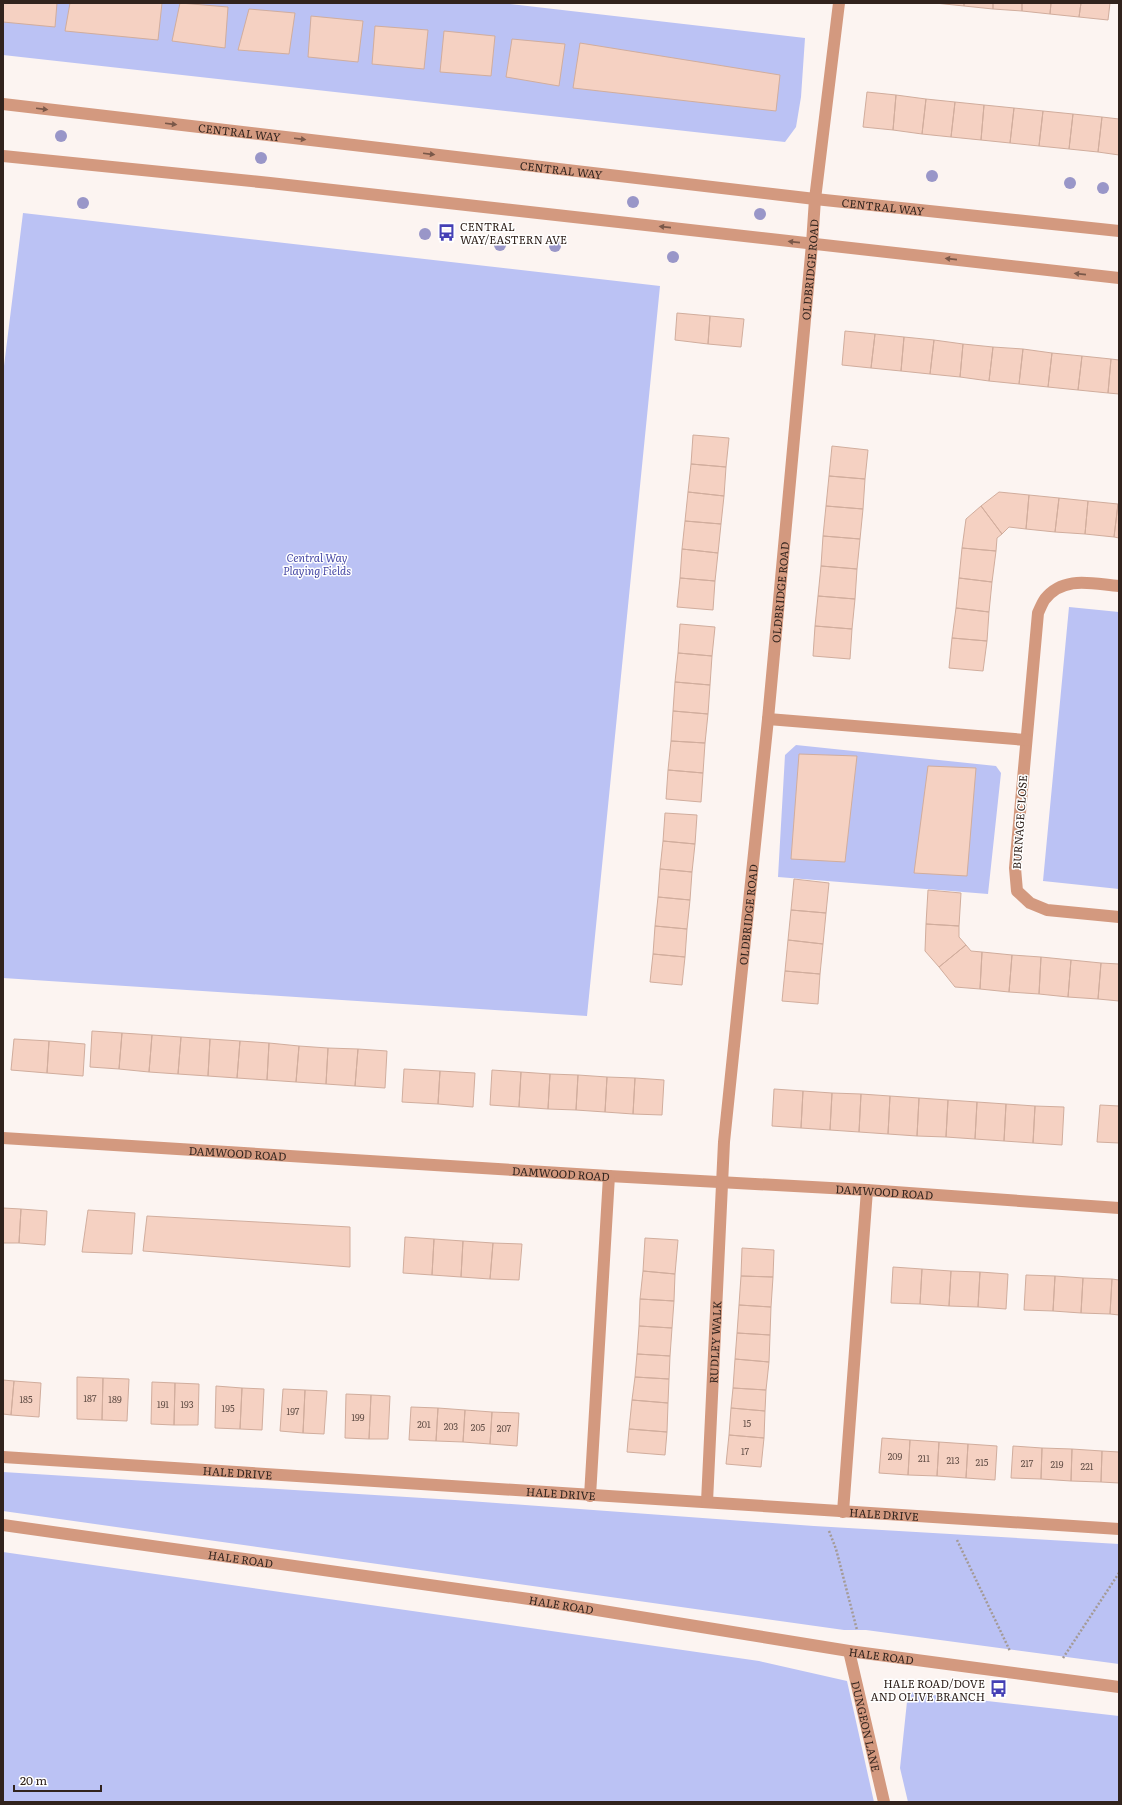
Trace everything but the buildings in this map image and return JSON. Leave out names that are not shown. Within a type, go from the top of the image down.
[{"type":"street","name":"OLDBRIDGE ROAD","points":[[722,1181],[724,1142],[768,719],[812,244],[814,199],[839,3]]},
{"type":"street","name":"CENTRAL WAY","points":[[3,104],[814,199],[1119,231]]},
{"type":"street","points":[[3,156],[270,183],[1119,278]]},
{"type":"street","name":"BURNAGE CLOSE","points":[[1119,586],[1073,582],[1062,585],[1045,599],[1038,613],[1015,868],[1017,891],[1030,903],[1047,910],[1119,917]]},
{"type":"street","points":[[768,719],[1026,740]]},
{"type":"street","name":"DAMWOOD ROAD","points":[[3,1138],[609,1176],[867,1190],[1119,1208]]},
{"type":"street","points":[[590,1496],[609,1176]]},
{"type":"street","name":"RUDLEY WALK","points":[[707,1502],[722,1181]]},
{"type":"street","points":[[843,1512],[867,1190]]},
{"type":"street","name":"HALE DRIVE","points":[[3,1457],[1119,1529]]},
{"type":"street","name":"HALE ROAD","points":[[3,1525],[521,1598],[849,1651],[1049,1679],[1119,1686]]},
{"type":"street","name":"DUNGEON LANE","points":[[849,1651],[884,1802]]},
{"type":"path","points":[[820,1510],[836,1549],[862,1652]]},
{"type":"path","points":[[946,1518],[1021,1675]]},
{"type":"path","points":[[1049,1679],[1119,1573]]},
{"type":"green space","points":[[3,3],[502,3],[805,38],[801,97],[796,127],[785,142],[3,55]]},
{"type":"green space","name":"Central Way Playing Fields","points":[[23,213],[660,286],[587,1016],[3,978],[3,374]]},
{"type":"green space","points":[[1069,607],[1119,612],[1119,889],[1043,881]]},
{"type":"green space","points":[[796,745],[996,766],[1001,773],[988,894],[778,877],[785,755]]},
{"type":"green space","points":[[3,1472],[455,1500],[814,1526],[1119,1544],[1119,1664],[866,1630],[844,1630],[3,1511]]},
{"type":"green space","points":[[3,1552],[759,1661],[847,1681],[874,1802],[3,1802]]},
{"type":"green space","points":[[908,1692],[1119,1716],[1119,1802],[908,1802],[900,1768]]},
{"type":"place","name":"CENTRAL WAY/EASTERN AVE","points":[[447,232]]},
{"type":"place","name":"HALE ROAD/DOVE AND OLIVE BRANCH","points":[[998,1689]]}]
